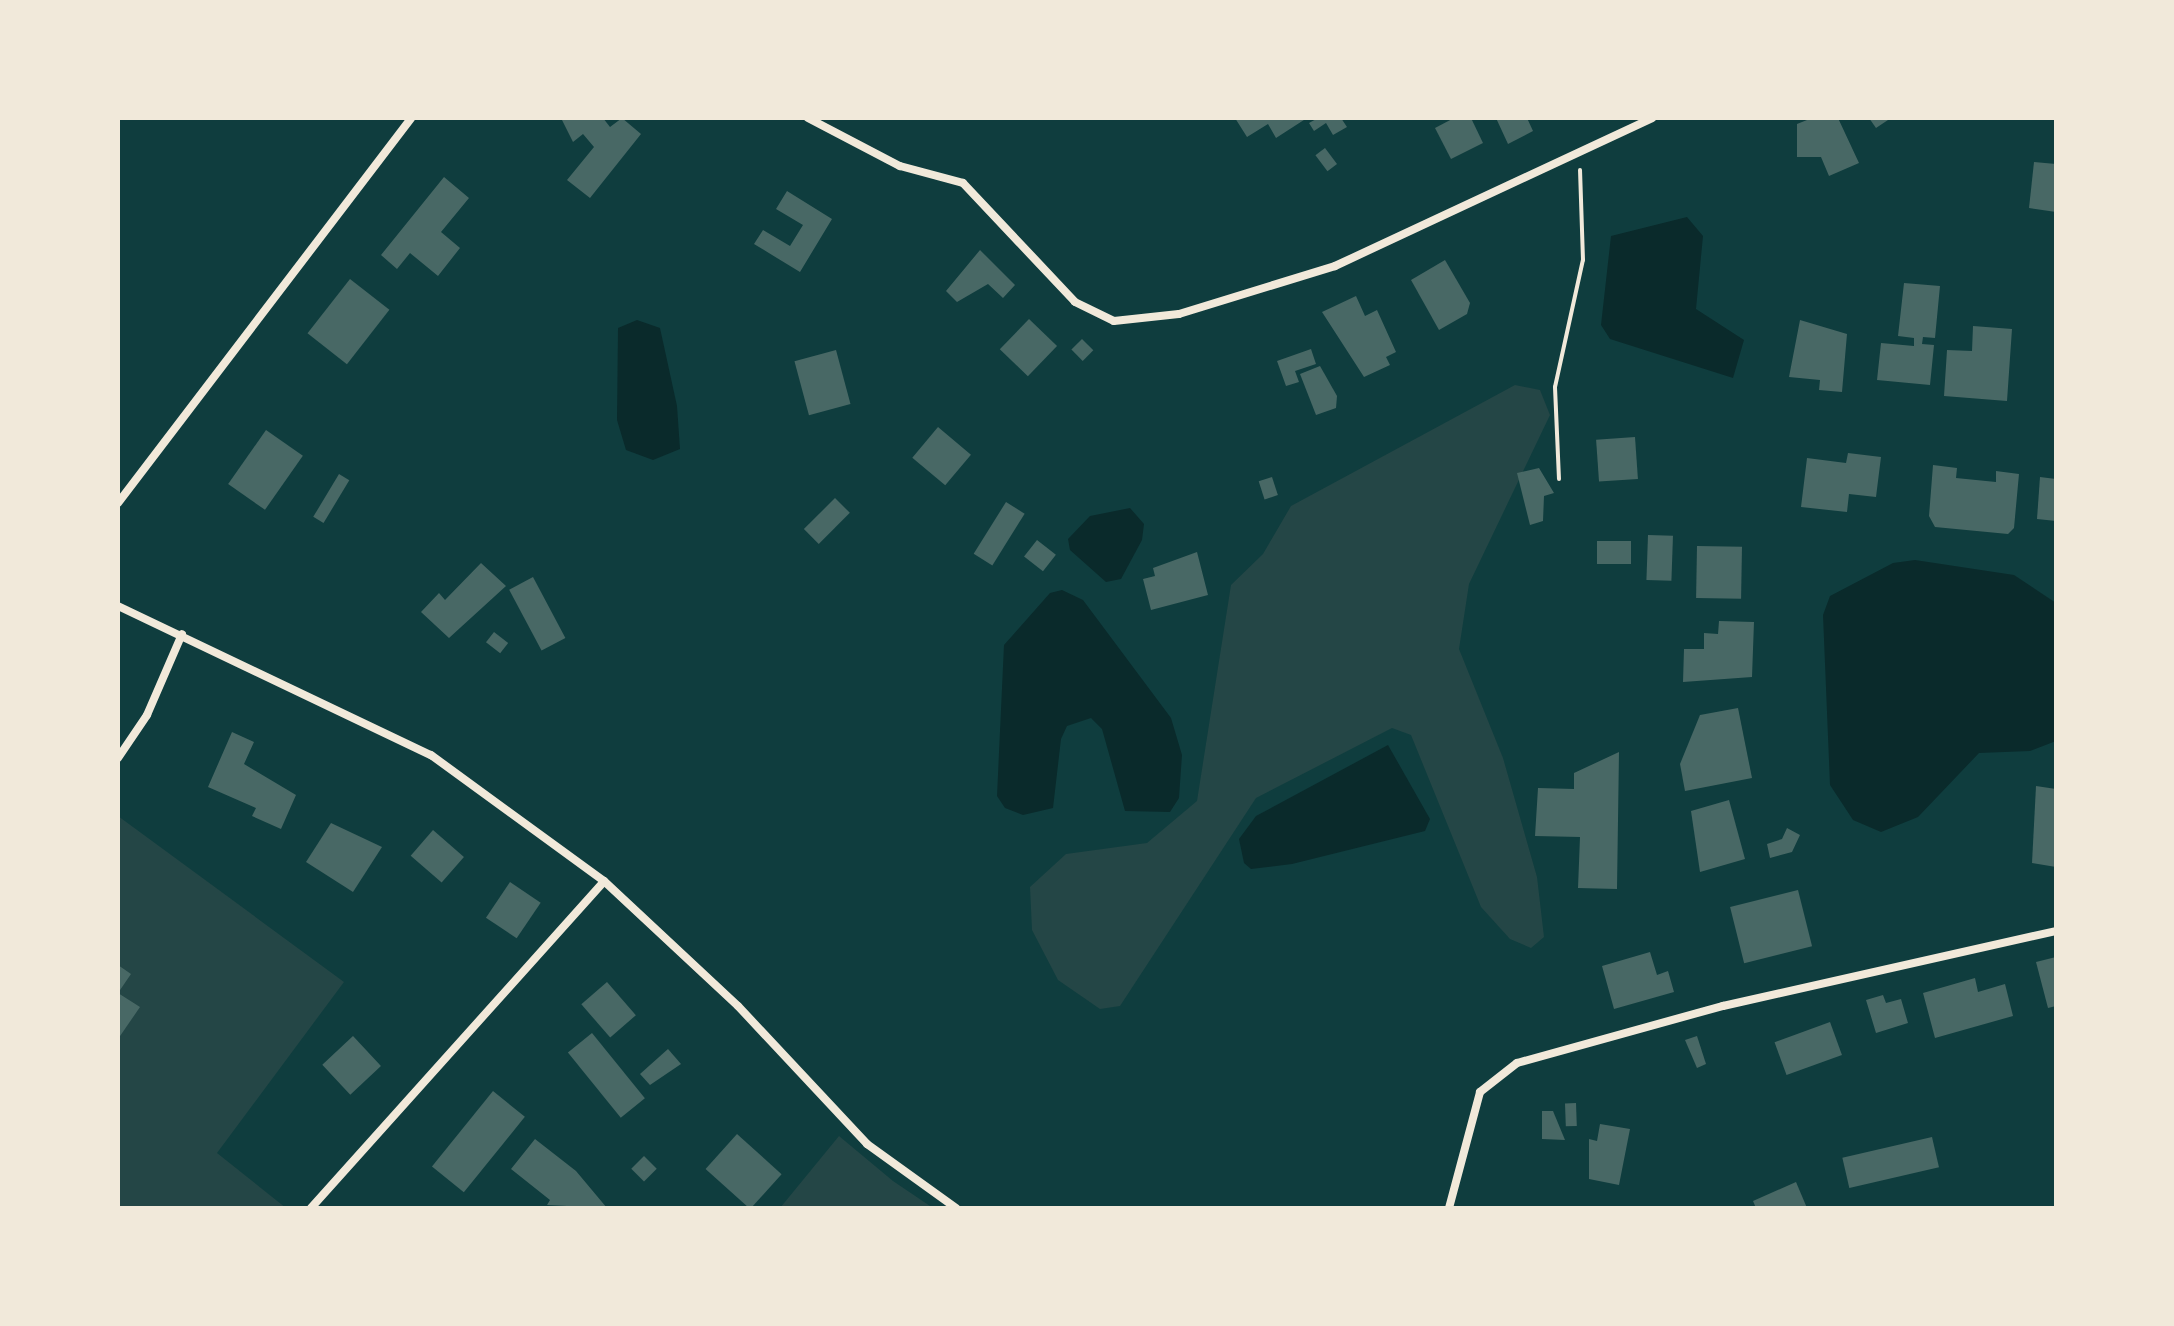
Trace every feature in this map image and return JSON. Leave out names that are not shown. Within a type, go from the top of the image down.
[{"type":"street","points":[[118,503],[411,118]]},
{"type":"street","points":[[808,118],[900,166],[963,183],[1075,302],[1114,321],[1179,314],[1335,266],[1652,118]]},
{"type":"street","points":[[118,606],[431,755],[604,881],[738,1006],[867,1144],[956,1208]]},
{"type":"street","points":[[118,758],[147,715],[182,634]]},
{"type":"street","points":[[311,1208],[604,881]]},
{"type":"street","points":[[1449,1208],[1480,1092],[1517,1063],[1723,1006],[2056,931]]},
{"type":"path","points":[[1559,479],[1555,387],[1583,260],[1576,153]]},
{"type":"shaded area","points":[[1687,217],[1703,236],[1696,309],[1744,340],[1733,378],[1610,339],[1601,325],[1611,236]]},
{"type":"shaded area","points":[[637,320],[660,328],[677,406],[680,449],[653,460],[626,450],[617,420],[618,328]]},
{"type":"shaded area","points":[[1515,385],[1540,390],[1550,415],[1469,584],[1459,649],[1503,758],[1537,877],[1544,937],[1531,948],[1510,939],[1481,907],[1411,735],[1392,728],[1256,798],[1120,1006],[1100,1009],[1058,980],[1032,930],[1030,887],[1066,854],[1147,843],[1197,801],[1231,585],[1263,554],[1291,506]]},
{"type":"shaded area","points":[[1130,508],[1144,524],[1142,540],[1121,579],[1106,582],[1070,550],[1068,539],[1090,516]]},
{"type":"shaded area","points":[[1915,560],[2014,575],[2056,603],[2056,741],[2030,751],[1979,753],[1918,817],[1881,832],[1853,820],[1830,785],[1823,615],[1830,596],[1893,563]]},
{"type":"shaded area","points":[[1062,590],[1083,600],[1171,718],[1182,755],[1179,798],[1170,812],[1125,811],[1102,729],[1091,718],[1067,726],[1061,739],[1053,808],[1023,815],[1005,808],[997,796],[1004,645],[1050,593]]},
{"type":"shaded area","points":[[1388,745],[1430,819],[1425,831],[1292,864],[1251,869],[1244,863],[1239,839],[1256,816]]},
{"type":"shaded area","points":[[118,816],[344,982],[217,1153],[286,1208],[118,1208]]},
{"type":"shaded area","points":[[839,1136],[893,1181],[933,1208],[780,1208]]},
{"type":"building","points":[[561,118],[603,118],[610,127],[622,118],[641,134],[590,198],[567,180],[594,147],[583,134],[573,142]]},
{"type":"building","points":[[1235,118],[1307,118],[1276,138],[1268,124],[1247,137]]},
{"type":"building","points":[[1318,118],[1341,118],[1347,127],[1333,135],[1326,123],[1314,131],[1309,123]]},
{"type":"building","points":[[1454,118],[1471,118],[1483,143],[1451,159],[1435,128]]},
{"type":"building","points":[[1496,118],[1527,118],[1533,131],[1508,144]]},
{"type":"building","points":[[1812,118],[1838,118],[1859,163],[1829,176],[1821,157],[1797,157],[1797,124]]},
{"type":"building","points":[[1869,118],[1891,118],[1876,128]]},
{"type":"building","points":[[1325,148],[1337,164],[1327,171],[1315,155]]},
{"type":"building","points":[[2034,162],[2056,164],[2056,212],[2029,208]]},
{"type":"building","points":[[444,177],[469,198],[441,232],[460,248],[438,276],[410,253],[397,269],[381,255]]},
{"type":"building","points":[[787,191],[832,219],[800,272],[754,244],[763,230],[790,246],[803,225],[776,209]]},
{"type":"building","points":[[980,250],[1015,285],[1003,298],[988,284],[957,302],[946,291]]},
{"type":"building","points":[[1445,260],[1470,303],[1467,314],[1439,330],[1411,280]]},
{"type":"building","points":[[350,279],[389,310],[347,364],[308,333]]},
{"type":"building","points":[[1904,283],[1940,286],[1935,338],[1923,337],[1922,344],[1934,345],[1930,385],[1877,380],[1881,343],[1914,346],[1914,338],[1898,336]]},
{"type":"building","points":[[1356,296],[1365,316],[1377,310],[1396,352],[1386,357],[1390,365],[1364,377],[1322,312]]},
{"type":"building","points":[[1029,319],[1057,346],[1028,376],[1000,349]]},
{"type":"building","points":[[1800,320],[1847,334],[1842,392],[1819,390],[1820,380],[1789,377]]},
{"type":"building","points":[[1973,326],[2012,329],[2007,401],[1944,396],[1947,350],[1972,351]]},
{"type":"building","points":[[1082,339],[1093,350],[1083,361],[1071,350]]},
{"type":"building","points":[[1311,349],[1316,364],[1295,371],[1299,382],[1286,386],[1277,361]]},
{"type":"building","points":[[836,350],[850,404],[809,415],[794,361]]},
{"type":"building","points":[[1320,366],[1337,396],[1336,408],[1316,415],[1300,374]]},
{"type":"building","points":[[938,427],[971,455],[945,485],[912,458]]},
{"type":"building","points":[[266,430],[303,456],[265,510],[228,484]]},
{"type":"building","points":[[1635,437],[1638,479],[1599,482],[1596,440]]},
{"type":"building","points":[[1848,453],[1881,457],[1876,497],[1849,494],[1847,512],[1801,507],[1807,458],[1846,463]]},
{"type":"building","points":[[1933,465],[1957,468],[1956,478],[1996,482],[1996,471],[2019,474],[2014,528],[2008,534],[1935,527],[1929,516]]},
{"type":"building","points":[[1539,468],[1554,493],[1544,496],[1543,521],[1530,525],[1517,473]]},
{"type":"building","points":[[339,474],[349,480],[324,523],[313,517]]},
{"type":"building","points":[[1272,477],[1278,495],[1265,499],[1259,481]]},
{"type":"building","points":[[2040,477],[2056,479],[2056,521],[2037,519]]},
{"type":"building","points":[[835,498],[850,513],[819,544],[804,529]]},
{"type":"building","points":[[1006,502],[1025,514],[992,565],[974,554]]},
{"type":"building","points":[[1648,535],[1673,536],[1671,581],[1646,580]]},
{"type":"building","points":[[1037,540],[1056,555],[1043,571],[1024,557]]},
{"type":"building","points":[[1597,541],[1631,541],[1631,564],[1597,564]]},
{"type":"building","points":[[1697,546],[1742,547],[1741,599],[1696,598]]},
{"type":"building","points":[[1197,552],[1208,595],[1151,610],[1143,579],[1155,576],[1153,568]]},
{"type":"building","points":[[481,563],[506,586],[449,638],[421,612],[439,593],[445,600]]},
{"type":"building","points":[[533,577],[565,638],[542,651],[509,590]]},
{"type":"building","points":[[1719,621],[1754,622],[1752,677],[1683,682],[1684,649],[1704,649],[1704,633],[1718,634]]},
{"type":"building","points":[[494,632],[508,643],[500,653],[486,642]]},
{"type":"building","points":[[1738,708],[1752,778],[1685,791],[1680,764],[1700,715]]},
{"type":"building","points":[[232,732],[254,742],[244,764],[296,795],[281,829],[252,816],[256,808],[208,787]]},
{"type":"building","points":[[1619,752],[1617,889],[1578,888],[1580,837],[1535,836],[1538,788],[1574,789],[1574,773]]},
{"type":"building","points":[[2036,786],[2056,789],[2056,867],[2032,863]]},
{"type":"building","points":[[1729,800],[1745,859],[1700,872],[1691,811]]},
{"type":"building","points":[[331,823],[382,847],[353,892],[306,862]]},
{"type":"building","points":[[1787,828],[1800,835],[1792,852],[1770,858],[1767,844],[1782,839]]},
{"type":"building","points":[[433,830],[464,857],[442,883],[411,856]]},
{"type":"building","points":[[510,882],[541,903],[517,938],[486,918]]},
{"type":"building","points":[[1798,890],[1812,946],[1744,963],[1730,907]]},
{"type":"building","points":[[1650,952],[1657,975],[1668,971],[1674,992],[1614,1009],[1602,966]]},
{"type":"building","points":[[2056,957],[2056,1006],[2048,1008],[2036,962]]},
{"type":"building","points":[[118,965],[131,974],[118,993]]},
{"type":"building","points":[[1975,978],[1978,992],[2005,984],[2013,1016],[1935,1038],[1923,993]]},
{"type":"building","points":[[607,982],[636,1015],[610,1038],[581,1004]]},
{"type":"building","points":[[118,993],[140,1007],[118,1039]]},
{"type":"building","points":[[1883,995],[1886,1003],[1901,999],[1908,1023],[1876,1033],[1866,1000]]},
{"type":"building","points":[[1830,1022],[1842,1055],[1787,1075],[1775,1042]]},
{"type":"building","points":[[592,1033],[645,1098],[621,1118],[568,1053]]},
{"type":"building","points":[[353,1036],[381,1066],[350,1095],[322,1065]]},
{"type":"building","points":[[1697,1036],[1706,1064],[1697,1068],[1685,1040]]},
{"type":"building","points":[[668,1049],[681,1064],[650,1085],[640,1074]]},
{"type":"building","points":[[493,1091],[525,1117],[464,1192],[432,1166]]},
{"type":"building","points":[[1565,1103],[1576,1103],[1577,1126],[1566,1126]]},
{"type":"building","points":[[1542,1111],[1553,1111],[1565,1140],[1542,1139]]},
{"type":"building","points":[[1600,1124],[1630,1129],[1619,1185],[1589,1179],[1589,1139],[1597,1141]]},
{"type":"building","points":[[737,1134],[782,1174],[749,1208],[706,1169]]},
{"type":"building","points":[[1932,1137],[1939,1167],[1849,1188],[1842,1158]]},
{"type":"building","points":[[535,1139],[576,1171],[607,1208],[547,1205],[550,1200],[511,1169]]},
{"type":"building","points":[[644,1156],[657,1169],[644,1181],[631,1169]]},
{"type":"building","points":[[1796,1182],[1807,1208],[1756,1208],[1753,1201]]}]
